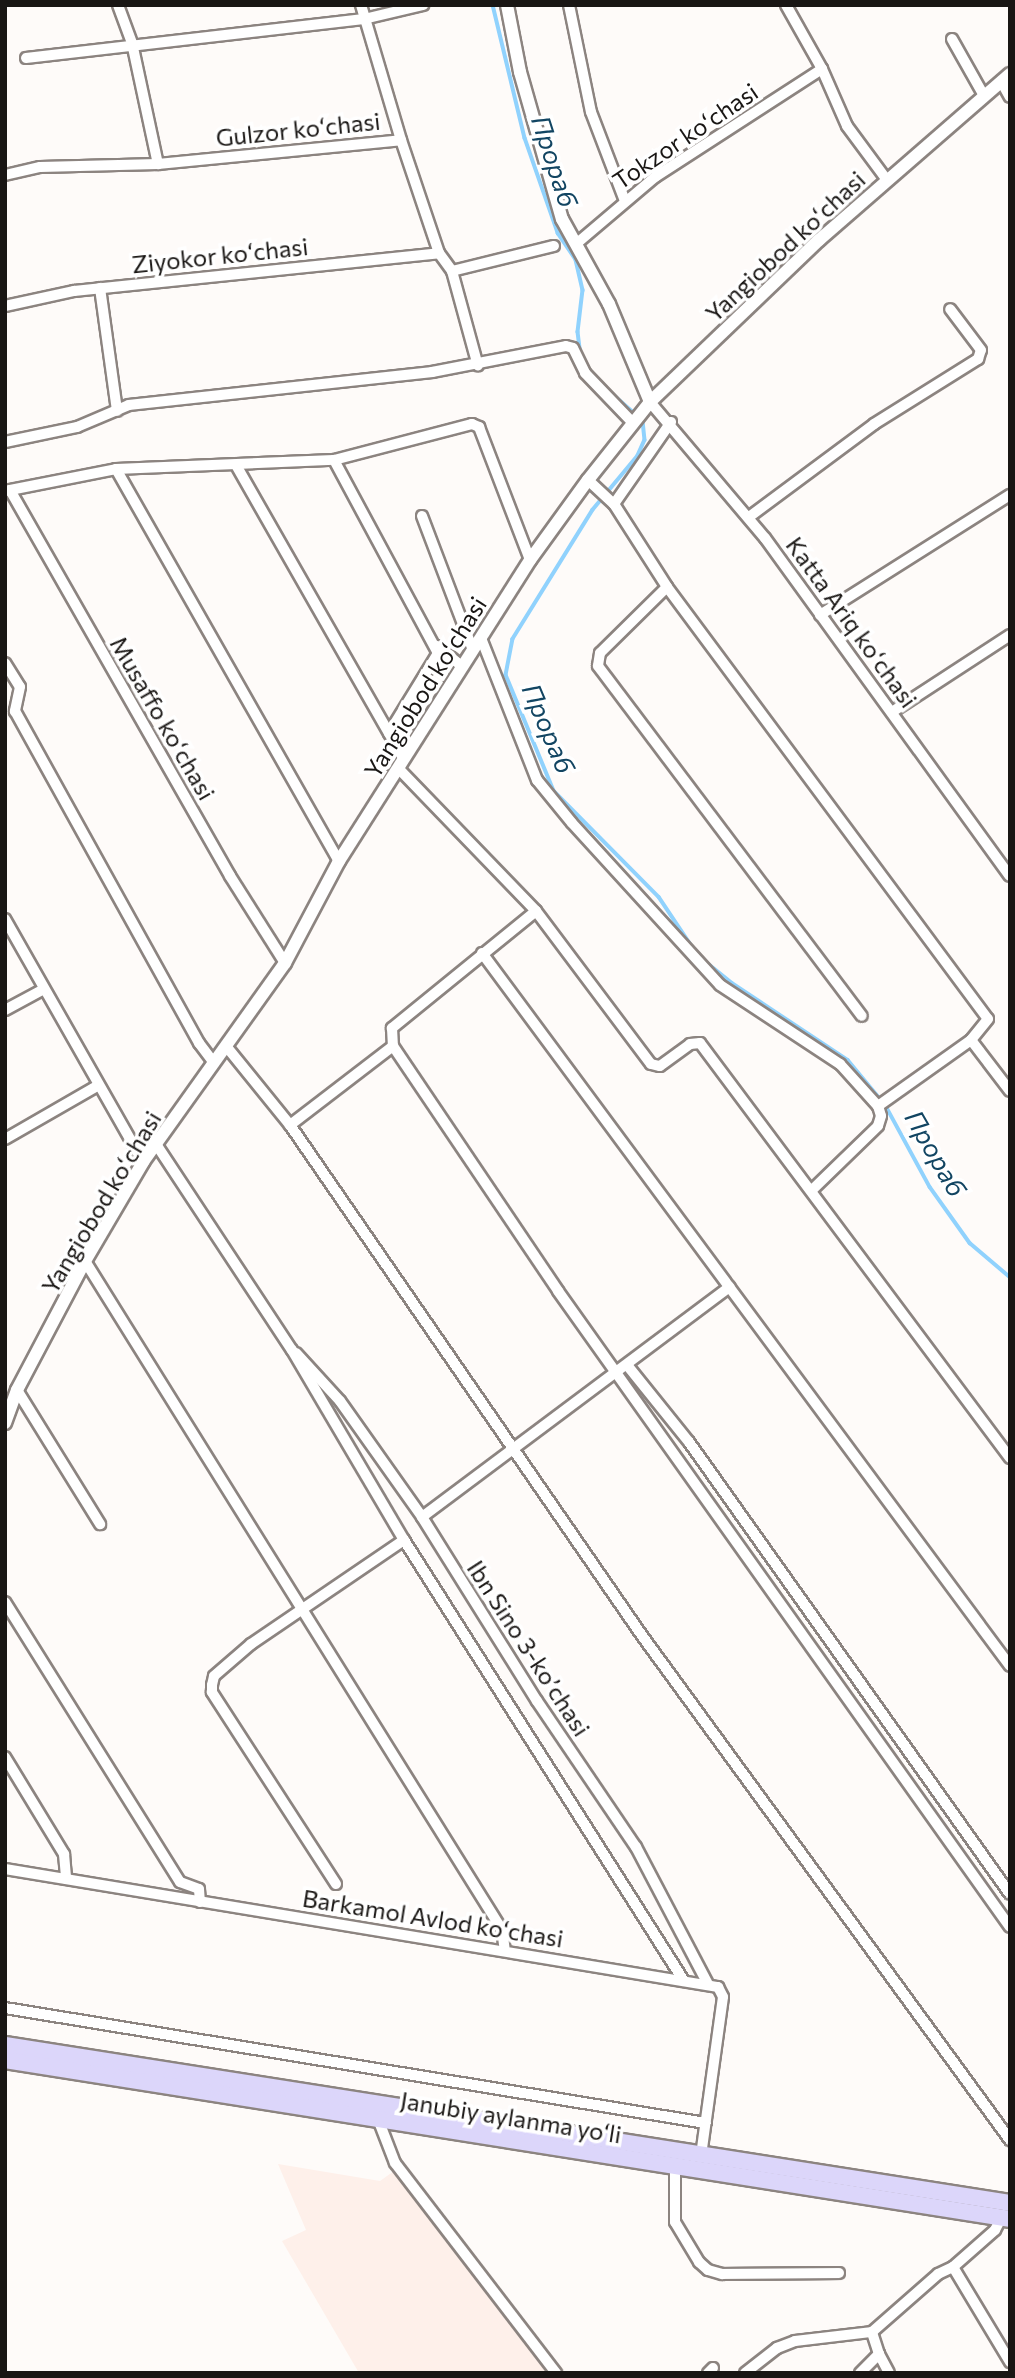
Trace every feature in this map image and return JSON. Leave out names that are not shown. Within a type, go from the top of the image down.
[{"type":"highway","name":"Janubiy aylanma yoʻli","points":[[5,2045],[701,2155],[1007,2207]]},
{"type":"highway","name":"Janubiy aylanma yoʻli","points":[[5,2060],[675,2166],[1007,2207]]},
{"type":"street","points":[[118,5],[132,43],[158,164]]},
{"type":"street","name":"Gulzor koʻchasi","points":[[5,175],[40,167],[158,164],[401,139],[360,5]]},
{"type":"street","points":[[26,58],[132,43],[364,19],[423,5]]},
{"type":"street","points":[[506,5],[520,72],[562,219],[609,304],[650,402]]},
{"type":"street","points":[[569,5],[591,112],[625,201]]},
{"type":"street","points":[[786,5],[822,69],[847,126],[887,180]]},
{"type":"street","points":[[952,39],[984,94]]},
{"type":"street","name":"Tokzor koʻchasi","points":[[576,244],[625,201],[822,69]]},
{"type":"street","points":[[1005,78],[1010,97]]},
{"type":"street","name":"Yangiobod koʻchasi","points":[[5,1423],[17,1390],[85,1261],[143,1162],[285,963],[339,861],[530,560],[588,480],[650,402],[887,180],[1005,78]]},
{"type":"street","points":[[401,139],[439,253],[452,271],[478,366]]},
{"type":"street","points":[[452,271],[554,246]]},
{"type":"street","name":"Ziyokor koʻchasi","points":[[5,306],[100,288],[439,253]]},
{"type":"street","points":[[100,288],[117,411]]},
{"type":"street","points":[[749,517],[874,424],[978,359],[981,350],[950,309]]},
{"type":"street","points":[[5,442],[77,427],[150,401],[478,366],[554,347],[573,348],[585,373],[632,422]]},
{"type":"street","name":"Katta Ariq koʻchasi","points":[[650,402],[671,422],[749,517],[1010,876]]},
{"type":"street","points":[[614,504],[671,422]]},
{"type":"street","points":[[8,491],[116,469],[334,460],[472,424],[479,427],[530,560]]},
{"type":"street","points":[[334,460],[437,646],[463,667]]},
{"type":"street","points":[[236,465],[388,733],[401,764],[536,911],[651,1064],[660,1066],[690,1044],[700,1043],[813,1189],[1010,1458]]},
{"type":"street","points":[[116,469],[339,861]]},
{"type":"street","points":[[588,480],[614,504],[667,587],[985,1013],[988,1024],[971,1040],[882,1103],[877,1126],[813,1189]]},
{"type":"street","name":"Musaffo koʻchasi","points":[[8,491],[223,864],[285,963]]},
{"type":"street","points":[[820,615],[1010,495]]},
{"type":"street","points":[[422,516],[473,650]]},
{"type":"street","points":[[667,587],[600,653],[598,666],[862,1016]]},
{"type":"street","points":[[481,638],[537,780],[572,823],[720,985],[840,1064],[882,1103]]},
{"type":"street","points":[[892,712],[1009,638]]},
{"type":"street","points":[[388,733],[435,661],[437,646]]},
{"type":"street","points":[[5,663],[20,687],[15,711],[199,1043],[215,1063]]},
{"type":"street","points":[[536,911],[391,1028],[393,1046],[617,1373],[1010,1927]]},
{"type":"street","points":[[5,919],[143,1162]]},
{"type":"street","points":[[482,953],[1010,1666]]},
{"type":"street","points":[[5,1010],[44,989]]},
{"type":"street","points":[[971,1040],[1010,1091]]},
{"type":"street","points":[[226,1046],[290,1125],[643,1637],[1010,2140]]},
{"type":"street","points":[[290,1125],[393,1046]]},
{"type":"street","points":[[5,1139],[99,1086]]},
{"type":"street","name":"Ibn Sino 3-koʼchasi","points":[[156,1144],[292,1350],[404,1540],[684,1981]]},
{"type":"street","points":[[85,1261],[502,1930],[505,1951]]},
{"type":"street","points":[[422,1517],[730,1287]]},
{"type":"street","name":"Ibn Sino 3-koʼchasi","points":[[292,1350],[313,1367],[340,1401],[422,1517],[537,1701],[636,1847],[708,1984]]},
{"type":"street","points":[[627,1366],[689,1442],[1010,1894]]},
{"type":"street","points":[[17,1390],[100,1524]]},
{"type":"street","points":[[337,1884],[212,1692],[215,1676],[302,1607],[404,1540]]},
{"type":"street","points":[[5,1602],[180,1882],[199,1889],[200,1902]]},
{"type":"street","points":[[5,1757],[64,1854],[66,1879]]},
{"type":"street","name":"Barkamol Avlod koʻchasi","points":[[5,1869],[708,1984]]},
{"type":"street","points":[[701,2155],[723,1997],[718,1987],[708,1984]]},
{"type":"street","points":[[5,2008],[706,2123]]},
{"type":"street","points":[[378,2119],[395,2163],[556,2373]]},
{"type":"street","points":[[1000,2126],[1010,2119]]},
{"type":"street","points":[[675,2166],[675,2222],[699,2263],[708,2270],[722,2274],[839,2273]]},
{"type":"street","points":[[752,2371],[795,2341],[872,2332],[938,2274],[953,2267],[995,2230],[1007,2207]]},
{"type":"street","points":[[953,2267],[1010,2362]]},
{"type":"street","points":[[872,2332],[889,2373]]},
{"type":"street","points":[[860,2373],[879,2354]]},
{"type":"shaded area","points":[[278,2164],[380,2181],[394,2171],[549,2373],[359,2373],[282,2241],[306,2230]]},
{"type":"waterway","name":"Прораб","points":[[493,5],[525,138],[558,233],[576,260],[583,290],[578,332],[581,357],[593,375]]},
{"type":"waterway","name":"Прораб","points":[[598,381],[643,421],[645,440],[638,456],[593,510],[513,639],[506,675],[554,791],[659,897],[695,951]]},
{"type":"waterway","name":"Прораб","points":[[700,957],[732,983],[848,1060],[886,1106],[930,1187],[970,1243],[1010,1277]]}]
